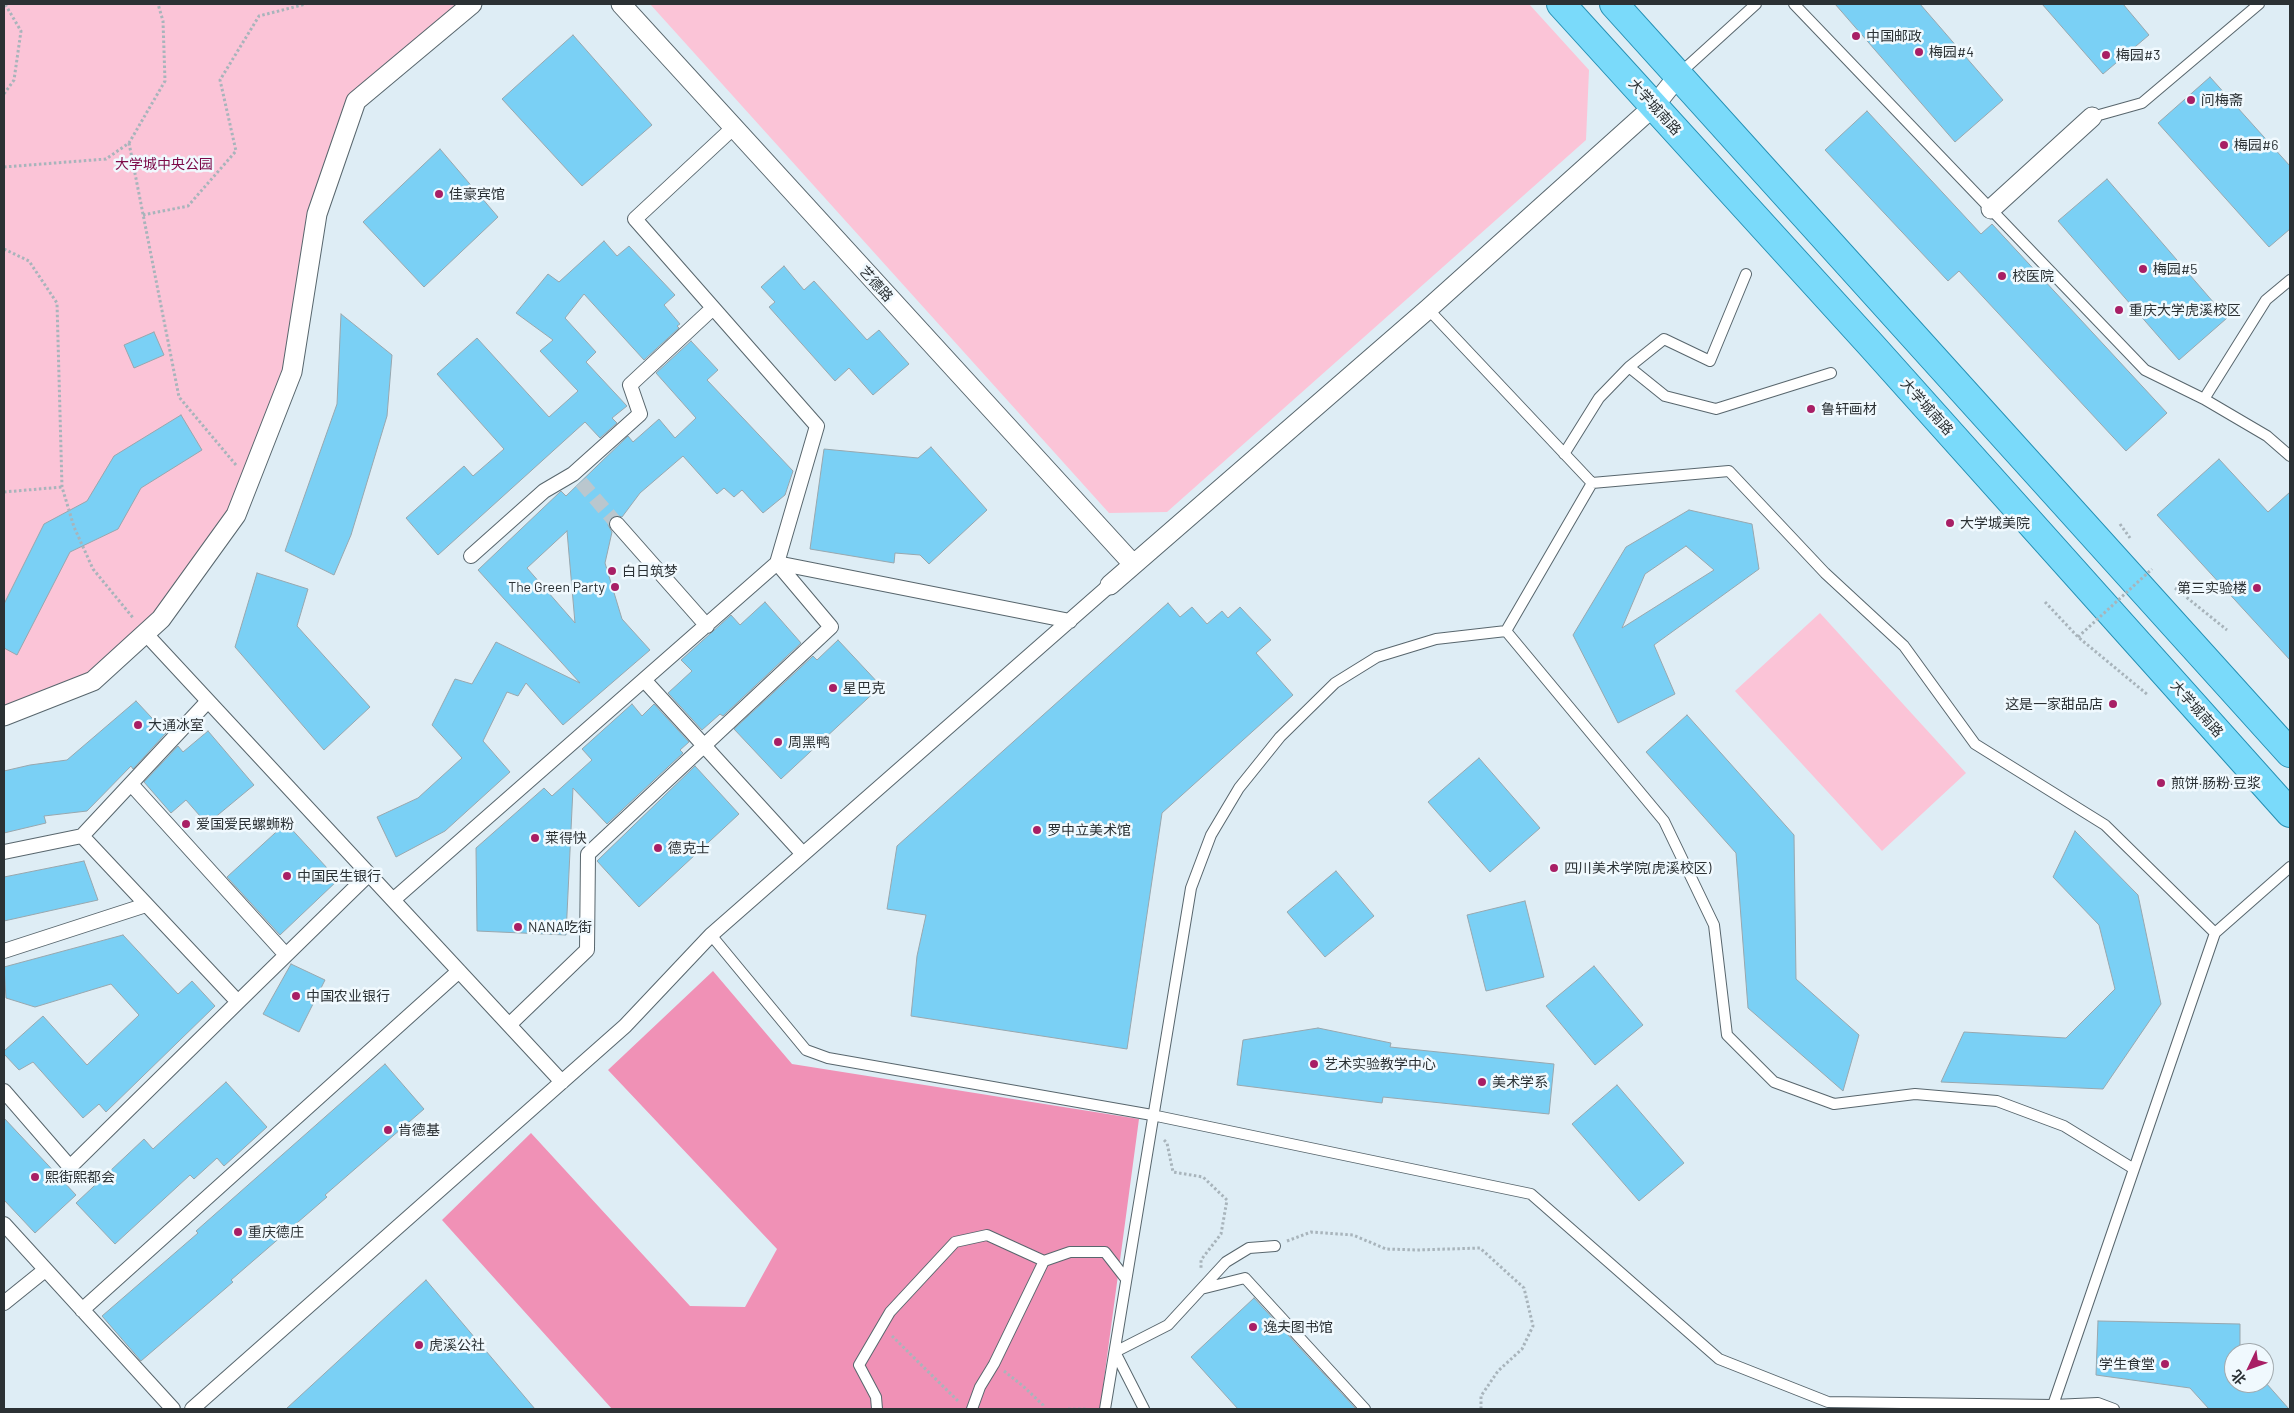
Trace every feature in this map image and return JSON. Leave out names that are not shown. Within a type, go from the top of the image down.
[{"type":"main road","name":"大学城南路","points":[[1560,4],[1872,346],[2290,813]]},
{"type":"main road","points":[[1614,4],[2290,753]]},
{"type":"street","points":[[4,716],[93,681],[161,620],[236,515],[292,372],[317,214],[356,101],[472,4]]},
{"type":"street","name":"艺德路","points":[[621,4],[1133,564]]},
{"type":"street","points":[[192,1409],[625,1026],[711,935],[1110,584],[1428,309],[1654,106],[1679,75]]},
{"type":"street","points":[[1991,209],[2092,117]]},
{"type":"street","points":[[393,900],[645,681],[777,563],[817,426],[635,219],[734,128]]},
{"type":"street","points":[[471,556],[544,491],[577,478],[640,414],[630,385],[713,308]]},
{"type":"street","points":[[617,524],[707,626]]},
{"type":"street","points":[[777,563],[1070,621]]},
{"type":"street","points":[[509,1025],[588,950],[588,854],[704,744],[832,627],[777,563]]},
{"type":"street","points":[[146,634],[562,1082]]},
{"type":"street","points":[[645,681],[803,854]]},
{"type":"street","points":[[4,852],[82,836],[208,701]]},
{"type":"street","points":[[131,784],[286,955]]},
{"type":"street","points":[[82,836],[238,1002]]},
{"type":"street","points":[[4,1091],[70,1167],[369,874]]},
{"type":"street","points":[[4,951],[146,905]]},
{"type":"street","points":[[82,1310],[459,971]]},
{"type":"street","points":[[4,1224],[173,1409]]},
{"type":"street","points":[[4,1304],[45,1270]]},
{"type":"lane","points":[[1679,75],[1756,4]]},
{"type":"lane","points":[[1794,4],[2145,370],[2204,399],[2267,436],[2290,456]]},
{"type":"lane","points":[[2092,117],[2142,103],[2259,4]]},
{"type":"lane","points":[[1564,454],[1599,398],[1629,367],[1664,339],[1710,361],[1746,274]]},
{"type":"lane","points":[[2204,399],[2266,300],[2290,280]]},
{"type":"lane","points":[[1428,309],[1592,484]]},
{"type":"lane","points":[[1629,367],[1665,396],[1716,409],[1831,374]]},
{"type":"lane","points":[[1592,484],[1729,472],[1825,574],[1904,646],[1975,744],[2105,825],[2215,933]]},
{"type":"lane","points":[[1506,631],[1592,484]]},
{"type":"lane","points":[[1105,1409],[1152,1115],[1191,888],[1210,835],[1239,788],[1280,737],[1335,683],[1377,657],[1436,639],[1506,631]]},
{"type":"lane","points":[[1506,631],[1664,821],[1714,925],[1727,1034],[1774,1082],[1834,1104],[1914,1094],[1996,1101],[2064,1126],[2134,1169]]},
{"type":"lane","points":[[2053,1405],[2215,933],[2290,867]]},
{"type":"lane","points":[[711,935],[806,1050],[828,1058],[1152,1115],[1531,1194],[1719,1359],[1828,1402],[2053,1405],[2098,1403],[2114,1409]]},
{"type":"lane","points":[[877,1409],[876,1397],[859,1365],[890,1312],[956,1242],[987,1235],[1044,1261],[1070,1252],[1105,1252],[1126,1279]]},
{"type":"lane","points":[[1115,1352],[1168,1325],[1226,1262],[1249,1248],[1275,1246]]},
{"type":"lane","points":[[972,1409],[980,1387],[994,1364],[1044,1261]]},
{"type":"lane","points":[[1201,1289],[1245,1278],[1365,1409]]},
{"type":"lane","points":[[1115,1352],[1144,1409]]},
{"type":"path","points":[[4,94],[14,80],[21,31],[5,4]]},
{"type":"path","points":[[4,167],[106,158],[129,143],[165,81],[164,21],[158,4]]},
{"type":"path","points":[[143,215],[188,206],[236,151],[220,80],[259,16],[306,4]]},
{"type":"path","points":[[129,143],[179,397],[249,480]]},
{"type":"path","points":[[4,249],[29,261],[57,303],[62,487],[74,527],[93,569],[146,634]]},
{"type":"path","points":[[4,492],[62,487]]},
{"type":"path","points":[[2078,637],[2152,569],[2159,575]]},
{"type":"path","points":[[2174,588],[2227,630]]},
{"type":"path","points":[[2045,602],[2078,637],[2148,695]]},
{"type":"path","points":[[1150,1128],[1167,1143],[1173,1172],[1203,1177],[1227,1200],[1221,1234],[1201,1260],[1201,1289]]},
{"type":"path","points":[[1275,1246],[1311,1232],[1353,1235],[1386,1249],[1480,1248],[1524,1288],[1533,1326],[1522,1350],[1498,1371],[1481,1396],[1481,1409]]},
{"type":"path","points":[[882,1325],[959,1402]]},
{"type":"path","points":[[994,1364],[1023,1386],[1044,1409]]},
{"type":"path","points":[[1068,1409],[1088,1409]]},
{"type":"green space","name":"大学城中央公园","points":[[4,4],[472,4],[356,101],[317,214],[292,372],[236,515],[161,619],[93,681],[4,716]]},
{"type":"green space","points":[[650,4],[1529,4],[1589,70],[1586,140],[1167,512],[1109,513]]},
{"type":"green space","points":[[1820,613],[1966,773],[1882,851],[1735,691]]},
{"type":"shaded area","points":[[713,971],[792,1064],[1139,1119],[1100,1409],[612,1409],[442,1220],[531,1133],[690,1306],[745,1307],[777,1249],[608,1070]]},
{"type":"building","name":"梅园#4","points":[[1835,4],[1920,4],[2003,100],[1955,142]]},
{"type":"building","name":"梅园#3","points":[[2042,4],[2123,4],[2149,35],[2103,74]]},
{"type":"building","points":[[573,35],[652,125],[582,186],[502,99]]},
{"type":"building","name":"梅园#6","points":[[2210,77],[2290,166],[2290,229],[2269,247],[2158,123]]},
{"type":"building","name":"校医院","points":[[1867,111],[1981,234],[1992,224],[2167,413],[2126,451],[1959,271],[1948,281],[1825,150]]},
{"type":"building","points":[[440,149],[498,217],[424,287],[363,222]]},
{"type":"building","name":"梅园#5","points":[[2107,179],[2227,318],[2179,360],[2058,221]]},
{"type":"building","points":[[604,241],[617,256],[629,246],[675,295],[664,305],[680,324],[677,326],[679,328],[644,360],[584,294],[565,318],[596,352],[586,362],[627,406],[612,418],[617,423],[600,438],[585,422],[438,555],[406,518],[464,466],[473,476],[504,449],[437,374],[477,338],[549,417],[578,391],[540,351],[553,340],[516,313],[548,274],[559,282]]},
{"type":"building","points":[[784,266],[804,290],[814,281],[867,340],[879,330],[909,364],[873,395],[849,368],[835,381],[769,307],[775,302],[761,287]]},
{"type":"building","points":[[341,314],[392,355],[387,416],[351,535],[334,575],[285,551],[337,404]]},
{"type":"building","points":[[154,332],[164,355],[134,368],[124,345]]},
{"type":"building","points":[[691,341],[718,370],[707,380],[793,471],[785,495],[763,513],[742,490],[734,497],[724,488],[717,494],[683,456],[640,493],[622,517],[616,515],[611,518],[608,525],[612,532],[605,563],[622,619],[650,650],[563,725],[526,683],[518,696],[507,692],[483,741],[510,772],[445,831],[396,857],[377,817],[418,798],[462,758],[432,725],[455,679],[472,684],[496,642],[580,683],[478,570],[561,491],[566,496],[628,436],[633,442],[659,419],[675,438],[696,418],[656,373]],"holes":[[[567,531],[575,623],[527,568]]]},
{"type":"building","points":[[181,415],[202,450],[141,488],[118,529],[70,552],[17,655],[4,648],[4,604],[44,524],[87,501],[114,456]]},
{"type":"building","points":[[931,447],[987,510],[929,564],[920,555],[895,553],[894,563],[810,549],[824,449],[918,458]]},
{"type":"building","name":"第三实验楼","points":[[2219,459],[2268,512],[2290,492],[2290,660],[2157,515]]},
{"type":"building","points":[[1689,510],[1752,524],[1759,569],[1654,645],[1675,694],[1618,723],[1573,635],[1626,547]],"holes":[[[1686,546],[1714,570],[1622,628],[1645,574]]]},
{"type":"building","points":[[257,573],[308,589],[297,626],[370,707],[324,750],[235,647]]},
{"type":"building","points":[[765,602],[801,643],[723,716],[720,714],[702,730],[668,693],[692,671],[681,660],[731,615],[740,625]]},
{"type":"building","name":"罗中立美术馆","points":[[1168,603],[1180,617],[1192,607],[1207,624],[1222,611],[1228,618],[1240,607],[1271,640],[1256,653],[1293,695],[1162,813],[1127,1049],[911,1016],[917,956],[926,915],[887,909],[897,846]]},
{"type":"building","points":[[838,640],[881,686],[781,779],[734,729],[813,656],[817,660]]},
{"type":"building","points":[[136,701],[166,733],[133,769],[131,766],[87,811],[44,816],[46,823],[4,833],[4,771],[67,760]]},
{"type":"building","points":[[632,704],[642,716],[654,704],[689,742],[680,750],[683,753],[607,824],[573,788],[566,935],[477,931],[476,848],[544,788],[552,796],[592,760],[582,749]]},
{"type":"building","points":[[1687,715],[1794,835],[1796,979],[1859,1035],[1843,1091],[1748,1008],[1736,853],[1646,752]]},
{"type":"building","points":[[208,731],[254,785],[207,824],[186,800],[171,813],[144,782],[178,746],[183,752]]},
{"type":"building","points":[[1479,758],[1540,828],[1490,872],[1428,802]]},
{"type":"building","points":[[695,766],[739,814],[639,907],[597,861]]},
{"type":"building","points":[[286,823],[338,880],[280,935],[227,877]]},
{"type":"building","points":[[2075,831],[2138,895],[2161,1004],[2103,1089],[1941,1082],[1964,1032],[2066,1038],[2115,989],[2099,925],[2053,877]]},
{"type":"building","points":[[84,861],[98,900],[4,921],[4,877]]},
{"type":"building","points":[[1336,871],[1374,916],[1325,957],[1287,912]]},
{"type":"building","points":[[1525,901],[1544,977],[1486,991],[1467,915]]},
{"type":"building","points":[[123,935],[178,994],[192,981],[215,1006],[106,1112],[99,1104],[83,1118],[33,1062],[19,1070],[4,1054],[4,1051],[43,1016],[87,1065],[139,1015],[111,984],[35,1007],[6,998],[4,967]]},
{"type":"building","points":[[291,964],[325,980],[299,1032],[263,1014]]},
{"type":"building","points":[[1594,966],[1643,1025],[1595,1065],[1546,1006]]},
{"type":"building","points":[[1318,1028],[1391,1043],[1390,1047],[1554,1064],[1549,1114],[1383,1097],[1382,1103],[1237,1085],[1243,1040]]},
{"type":"building","points":[[385,1064],[424,1109],[325,1195],[327,1197],[231,1280],[233,1282],[141,1361],[102,1316],[198,1233],[196,1231]]},
{"type":"building","points":[[226,1082],[267,1127],[224,1166],[217,1158],[194,1179],[190,1175],[115,1244],[76,1203],[144,1139],[153,1149]]},
{"type":"building","points":[[1617,1085],[1684,1163],[1639,1201],[1572,1124]]},
{"type":"building","points":[[4,1118],[76,1195],[35,1233],[4,1200]]},
{"type":"building","name":"虎溪公社","points":[[426,1280],[535,1409],[286,1409]]},
{"type":"building","name":"逸夫图书馆","points":[[1254,1298],[1356,1409],[1238,1409],[1191,1357]]},
{"type":"building","name":"学生食堂","points":[[2098,1321],[2240,1324],[2240,1343],[2224,1343],[2224,1393],[2274,1392],[2289,1409],[2209,1409],[2190,1388],[2096,1375]]},
{"type":"tunnel","points":[[581,482],[617,524]]},
{"type":"place","name":"中国邮政","points":[[1856,36]]},
{"type":"place","name":"梅园#4","points":[[1919,52]]},
{"type":"place","name":"梅园#3","points":[[2106,55]]},
{"type":"place","name":"问梅斋","points":[[2191,100]]},
{"type":"place","name":"梅园#6","points":[[2224,145]]},
{"type":"place","name":"佳豪宾馆","points":[[439,194]]},
{"type":"place","name":"梅园#5","points":[[2143,269]]},
{"type":"place","name":"校医院","points":[[2002,276]]},
{"type":"place","name":"重庆大学虎溪校区","points":[[2119,310]]},
{"type":"place","name":"鲁轩画材","points":[[1811,409]]},
{"type":"place","name":"大学城美院","points":[[1950,523]]},
{"type":"place","name":"白日筑梦","points":[[612,571]]},
{"type":"place","name":"The Green Party","points":[[615,587]]},
{"type":"place","name":"第三实验楼","points":[[2257,588]]},
{"type":"place","name":"星巴克","points":[[833,688]]},
{"type":"place","name":"这是一家甜品店","points":[[2113,704]]},
{"type":"place","name":"大通冰室","points":[[138,725]]},
{"type":"place","name":"周黑鸭","points":[[778,742]]},
{"type":"place","name":"煎饼·肠粉·豆浆","points":[[2161,783]]},
{"type":"place","name":"爱国爱民螺蛳粉","points":[[186,824]]},
{"type":"place","name":"罗中立美术馆","points":[[1037,830]]},
{"type":"place","name":"莱得快","points":[[535,838]]},
{"type":"place","name":"德克士","points":[[658,848]]},
{"type":"place","name":"四川美术学院(虎溪校区)","points":[[1554,868]]},
{"type":"place","name":"中国民生银行","points":[[287,876]]},
{"type":"place","name":"NANA吃街","points":[[518,927]]},
{"type":"place","name":"中国农业银行","points":[[296,996]]},
{"type":"place","name":"艺术实验教学中心","points":[[1314,1064]]},
{"type":"place","name":"美术学系","points":[[1482,1082]]},
{"type":"place","name":"肯德基","points":[[388,1130]]},
{"type":"place","name":"熙街熙都会","points":[[35,1177]]},
{"type":"place","name":"重庆德庄","points":[[238,1232]]},
{"type":"place","name":"逸夫图书馆","points":[[1253,1327]]},
{"type":"place","name":"虎溪公社","points":[[419,1345]]},
{"type":"place","name":"学生食堂","points":[[2165,1364]]}]
